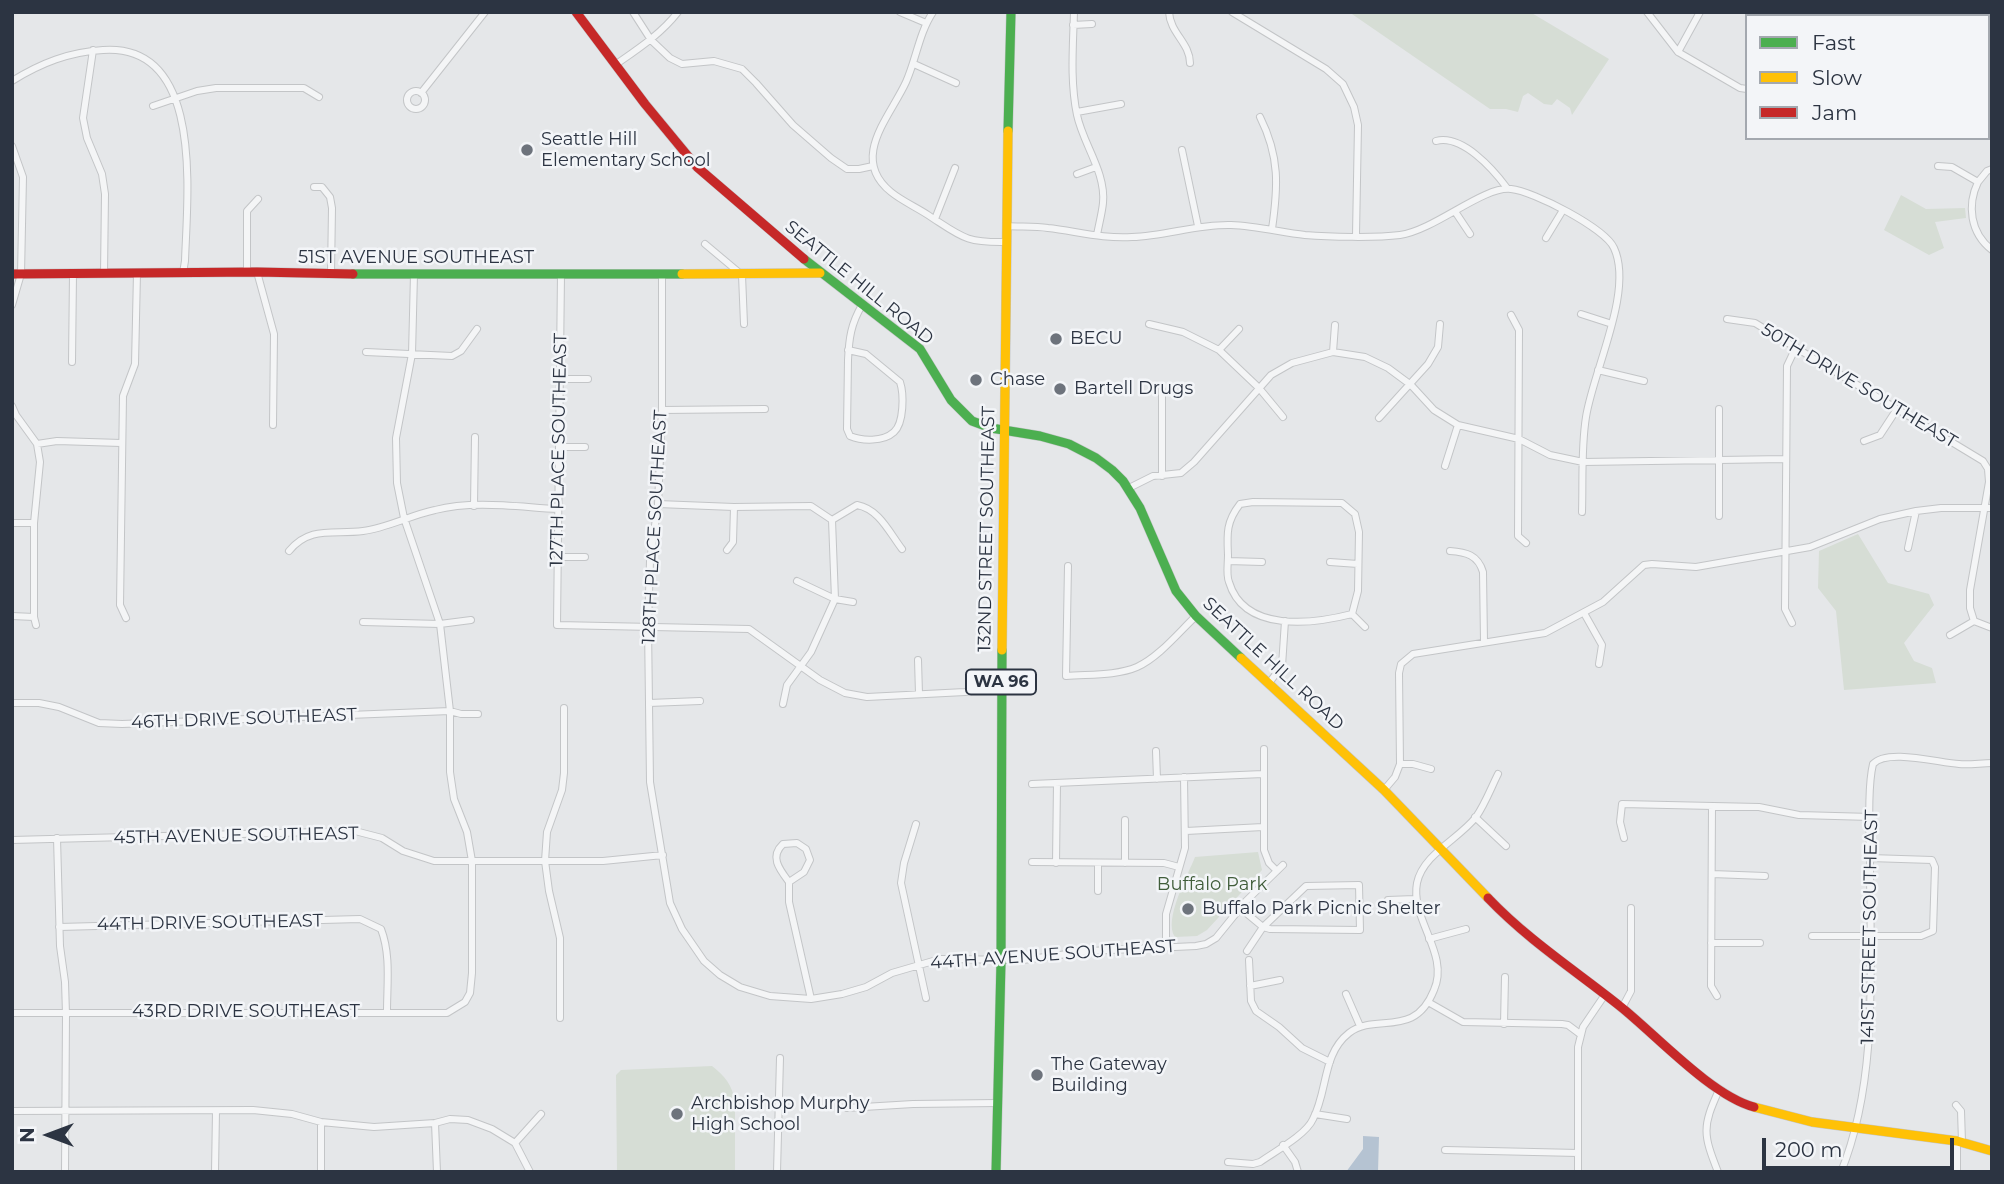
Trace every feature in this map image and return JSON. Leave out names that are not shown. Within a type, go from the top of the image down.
[{"type":"main road","name":"SEATTLE HILL ROAD","points":[[576,12],[645,104],[697,167],[820,274],[920,349],[950,398],[964,415],[975,422],[1005,432],[1041,436],[1081,449],[1114,471],[1129,488],[1145,518],[1172,585],[1196,616],[1384,790],[1515,926],[1622,1008],[1719,1090],[1744,1104],[1812,1122],[1959,1142],[1992,1151]]},
{"type":"main road","name":"132ND STREET SOUTHEAST","points":[[996,1172],[1001,959],[1000,687],[1011,12]]},
{"type":"main road","name":"51ST AVENUE SOUTHEAST","points":[[17,274],[820,274]]},
{"type":"street","points":[[421,93],[485,12]]},
{"type":"street","points":[[633,12],[651,40],[670,58],[682,64],[714,61],[742,69],[793,125],[831,158],[847,169],[873,166]]},
{"type":"street","points":[[615,65],[651,40],[678,12]]},
{"type":"street","points":[[900,12],[926,23]]},
{"type":"street","points":[[933,12],[926,23],[915,64],[901,94],[878,130],[872,146],[873,166],[876,175],[891,192],[960,236],[978,243],[1007,242]]},
{"type":"street","points":[[1074,12],[1072,74],[1077,112],[1081,130],[1101,181],[1103,201],[1097,234]]},
{"type":"street","points":[[1169,12],[1171,27],[1190,52],[1190,63]]},
{"type":"street","points":[[1232,12],[1326,69],[1343,84],[1354,107],[1357,125],[1356,235]]},
{"type":"street","points":[[1647,12],[1678,52],[1745,89]]},
{"type":"street","points":[[1678,52],[1700,12]]},
{"type":"street","points":[[1073,25],[1092,24]]},
{"type":"street","points":[[12,81],[47,61],[67,54],[93,50],[119,48],[153,63],[166,80],[185,133],[187,161],[183,273]]},
{"type":"street","points":[[93,50],[83,118],[87,138],[102,174],[105,194],[104,274]]},
{"type":"street","points":[[915,64],[956,83]]},
{"type":"street","points":[[153,106],[216,88],[304,88],[319,96]]},
{"type":"street","points":[[1077,112],[1121,104]]},
{"type":"street","points":[[1260,117],[1270,136],[1276,162],[1277,193],[1272,229]]},
{"type":"street","points":[[1436,141],[1444,139],[1467,149],[1492,167],[1507,188]]},
{"type":"street","points":[[12,146],[23,177],[17,274],[12,305]]},
{"type":"street","points":[[1182,150],[1198,226]]},
{"type":"street","points":[[1938,166],[1952,167],[1978,182]]},
{"type":"street","points":[[1077,174],[1096,167]]},
{"type":"street","points":[[935,219],[955,168]]},
{"type":"street","points":[[1992,169],[1978,182],[1972,195],[1974,229],[1992,250]]},
{"type":"street","points":[[314,187],[322,187],[330,197],[331,273]]},
{"type":"street","points":[[1006,226],[1044,227],[1132,237],[1198,226],[1232,225],[1306,235],[1398,235],[1414,232],[1478,198],[1507,188],[1528,191],[1601,233],[1614,246],[1617,258],[1618,299],[1585,421],[1582,512]]},
{"type":"street","points":[[258,199],[247,211],[252,272],[274,334],[273,425]]},
{"type":"street","points":[[1546,238],[1563,210]]},
{"type":"street","points":[[1456,212],[1470,234]]},
{"type":"street","points":[[705,244],[741,275],[744,324]]},
{"type":"street","points":[[126,618],[120,605],[121,443],[123,396],[135,364],[137,273]]},
{"type":"street","points":[[72,362],[73,274]]},
{"type":"street","points":[[414,274],[412,354],[396,438],[397,483],[404,518],[440,624],[450,710],[454,799],[467,832],[472,860]]},
{"type":"street","name":"127TH PLACE SOUTHEAST","points":[[561,274],[557,625],[648,626]]},
{"type":"street","name":"128TH PLACE SOUTHEAST","points":[[663,275],[658,504],[650,561],[648,626],[650,782],[670,903]]},
{"type":"street","points":[[848,350],[866,354],[897,377],[902,387],[901,412],[894,432],[866,441],[850,436],[847,429],[848,350],[849,333],[862,305]]},
{"type":"street","points":[[1511,314],[1519,330],[1518,536],[1526,543]]},
{"type":"street","points":[[1581,314],[1612,324]]},
{"type":"street","name":"50TH DRIVE SOUTHEAST","points":[[1727,320],[1755,323],[1983,461],[1988,469],[1989,482],[1970,590],[1970,608],[1974,621]]},
{"type":"street","points":[[1149,324],[1183,332],[1219,350],[1259,388],[1283,417]]},
{"type":"street","points":[[1379,418],[1428,364],[1438,347],[1440,324]]},
{"type":"street","points":[[1334,352],[1335,325]]},
{"type":"street","points":[[366,352],[452,356],[461,351],[477,330]]},
{"type":"street","points":[[1219,350],[1239,330]]},
{"type":"street","points":[[1792,623],[1784,609],[1787,366],[1796,347]]},
{"type":"street","points":[[1129,488],[1153,476],[1181,473],[1194,462],[1271,375],[1292,363],[1334,352],[1365,358],[1388,368],[1410,385],[1434,410],[1458,425],[1519,439],[1550,455],[1583,462],[1786,459]]},
{"type":"street","points":[[1598,370],[1644,381]]},
{"type":"street","points":[[560,379],[588,379]]},
{"type":"street","points":[[1162,390],[1162,476]]},
{"type":"street","points":[[12,406],[14,416],[37,444],[40,462],[34,523],[36,625]]},
{"type":"street","points":[[662,410],[765,409]]},
{"type":"street","points":[[1719,409],[1719,516]]},
{"type":"street","points":[[1864,441],[1880,435],[1897,409]]},
{"type":"street","points":[[1445,466],[1458,425]]},
{"type":"street","points":[[474,506],[475,437]]},
{"type":"street","points":[[37,444],[57,441],[121,443]]},
{"type":"street","points":[[559,447],[585,447]]},
{"type":"street","points":[[1342,503],[1355,514],[1359,532],[1358,591],[1353,614],[1329,620],[1285,621],[1261,618],[1246,609],[1228,582],[1230,517],[1240,504],[1342,503]]},
{"type":"street","points":[[658,504],[811,506],[832,520]]},
{"type":"street","points":[[832,520],[857,505],[864,506],[873,510],[902,549]]},
{"type":"street","points":[[289,551],[300,539],[321,532],[364,531],[437,509],[474,506],[558,509]]},
{"type":"street","points":[[1384,790],[1395,777],[1400,764],[1398,691],[1401,664],[1413,654],[1545,633],[1603,602],[1644,565],[1696,566],[1785,552],[1810,547],[1880,519],[1916,511],[1983,506],[1992,508]]},
{"type":"street","points":[[727,550],[733,542],[734,507]]},
{"type":"street","points":[[1908,548],[1916,511]]},
{"type":"street","points":[[783,704],[788,685],[811,652],[835,599],[832,520]]},
{"type":"street","points":[[12,523],[34,523]]},
{"type":"street","points":[[1450,551],[1474,556],[1481,565],[1484,642]]},
{"type":"street","points":[[558,558],[585,557]]},
{"type":"street","points":[[1228,561],[1262,562]]},
{"type":"street","points":[[1330,562],[1358,564]]},
{"type":"street","points":[[1068,566],[1066,676],[1116,672],[1138,667],[1196,616]]},
{"type":"street","points":[[797,581],[835,599],[853,602]]},
{"type":"street","points":[[1584,613],[1602,645],[1599,664]]},
{"type":"street","points":[[1353,614],[1365,627]]},
{"type":"street","points":[[12,616],[34,617]]},
{"type":"street","points":[[363,622],[440,624],[471,620]]},
{"type":"street","points":[[1269,683],[1282,666],[1285,621]]},
{"type":"street","points":[[1950,635],[1974,621],[1992,628]]},
{"type":"street","points":[[648,626],[749,629],[820,680],[845,693],[867,697],[1000,687]]},
{"type":"street","points":[[918,660],[919,694]]},
{"type":"street","points":[[649,703],[700,701]]},
{"type":"street","name":"46TH DRIVE SOUTHEAST","points":[[12,703],[39,703],[59,707],[99,723],[122,724],[450,710],[461,714],[478,714]]},
{"type":"street","points":[[560,1018],[560,938],[548,891],[545,860],[547,832],[562,790],[564,708]]},
{"type":"street","points":[[1264,749],[1264,850],[1269,863],[1277,871]]},
{"type":"street","points":[[1156,751],[1157,779]]},
{"type":"street","name":"141ST STREET SOUTHEAST","points":[[1844,1171],[1869,1050],[1873,764],[1882,758],[1908,757],[1959,764],[1992,763]]},
{"type":"street","points":[[1400,764],[1431,769]]},
{"type":"street","points":[[1032,784],[1263,774]]},
{"type":"street","points":[[1228,1163],[1260,1162],[1308,1126],[1315,1114],[1337,1046],[1352,1031],[1360,1026],[1404,1021],[1428,1002],[1438,978],[1436,959],[1415,900],[1420,873],[1475,817],[1498,775]]},
{"type":"street","points":[[1166,947],[1166,914],[1185,848],[1184,777]]},
{"type":"street","points":[[1056,863],[1057,783]]},
{"type":"street","points":[[1624,838],[1620,822],[1622,804],[1759,807],[1799,815],[1871,817]]},
{"type":"street","points":[[1712,807],[1711,985],[1717,996]]},
{"type":"street","points":[[1475,817],[1506,846]]},
{"type":"street","points":[[1125,820],[1125,863]]},
{"type":"street","points":[[916,824],[901,883],[926,998]]},
{"type":"street","points":[[1186,831],[1263,827]]},
{"type":"street","name":"45TH AVENUE SOUTHEAST","points":[[12,840],[355,831],[382,838],[417,857],[433,861],[603,861],[663,855]]},
{"type":"street","points":[[57,838],[59,927],[66,1014],[65,1172]]},
{"type":"street","points":[[789,882],[804,873],[810,860],[806,849],[797,843],[783,844],[776,854],[776,863],[789,882],[789,902],[811,999]]},
{"type":"street","points":[[1812,936],[1921,936],[1933,931],[1935,867],[1932,860],[1870,858]]},
{"type":"street","name":"43RD DRIVE SOUTHEAST","points":[[12,1013],[447,1013],[465,1002],[470,993],[472,860]]},
{"type":"street","points":[[1032,862],[1164,863],[1179,867]]},
{"type":"street","points":[[1098,863],[1098,891]]},
{"type":"street","name":"44TH AVENUE SOUTHEAST","points":[[670,903],[692,944],[704,961],[720,975],[740,987],[770,996],[811,999],[866,987],[892,973],[940,959],[1023,960],[1089,951],[1206,944],[1216,938],[1240,908],[1283,865]]},
{"type":"street","points":[[1712,874],[1765,876]]},
{"type":"street","points":[[1240,908],[1263,927],[1270,929],[1360,930],[1359,885],[1306,886],[1263,927],[1247,951]]},
{"type":"street","points":[[1388,900],[1415,900]]},
{"type":"street","points":[[1622,1008],[1631,991],[1630,908]]},
{"type":"street","name":"44TH DRIVE SOUTHEAST","points":[[59,927],[360,919],[381,929],[385,940],[388,953],[387,1012]]},
{"type":"street","points":[[1429,939],[1466,929]]},
{"type":"street","points":[[1711,943],[1760,943]]},
{"type":"street","points":[[1249,960],[1251,1001],[1256,1011],[1302,1048],[1330,1062]]},
{"type":"street","points":[[1504,1024],[1505,977]]},
{"type":"street","points":[[1250,986],[1280,980]]},
{"type":"street","points":[[1346,994],[1360,1026]]},
{"type":"street","points":[[1578,1172],[1578,1046],[1580,1034],[1604,996]]},
{"type":"street","points":[[1428,1002],[1463,1022],[1562,1024],[1580,1034]]},
{"type":"street","points":[[777,1172],[780,1059]]},
{"type":"street","points":[[1718,1172],[1707,1146],[1705,1127],[1719,1090]]},
{"type":"street","points":[[847,1108],[997,1103]]},
{"type":"street","points":[[1956,1105],[1961,1111],[1957,1172]]},
{"type":"street","points":[[12,1111],[261,1111],[292,1114],[321,1122],[374,1126],[435,1123],[450,1119],[468,1120],[492,1129],[515,1143],[530,1172]]},
{"type":"street","points":[[215,1172],[216,1111]]},
{"type":"street","points":[[515,1143],[541,1114]]},
{"type":"street","points":[[1315,1114],[1347,1119]]},
{"type":"street","points":[[321,1122],[321,1172]]},
{"type":"street","points":[[435,1123],[437,1172]]},
{"type":"street","points":[[1283,1145],[1295,1162],[1298,1172]]},
{"type":"street","points":[[1445,1150],[1578,1153]]},
{"type":"green space","points":[[1349,12],[1530,12],[1609,59],[1572,115],[1570,108],[1557,99],[1552,105],[1544,104],[1528,93],[1523,96],[1518,112],[1490,109]]},
{"type":"green space","points":[[1901,195],[1926,209],[1965,208],[1966,218],[1935,222],[1944,248],[1929,255],[1884,230]]},
{"type":"green space","points":[[1858,534],[1888,583],[1929,594],[1934,605],[1904,643],[1914,661],[1932,668],[1936,683],[1844,690],[1836,611],[1818,588],[1819,551]]},
{"type":"green space","name":"Buffalo Park","points":[[1258,852],[1262,870],[1207,930],[1197,936],[1175,937],[1172,929],[1174,909],[1195,857]]},
{"type":"green space","name":"Archbishop Murphy High School","points":[[712,1066],[727,1081],[735,1101],[735,1172],[617,1172],[616,1075],[621,1070]]},
{"type":"water","points":[[1363,1136],[1379,1137],[1378,1172],[1346,1172],[1363,1149]]},
{"type":"traffic: fast","points":[[1008,131],[1011,12]]},
{"type":"traffic: fast","points":[[804,259],[920,349],[951,400],[972,421],[991,428],[1069,444],[1112,470],[1123,481],[1140,508],[1176,591],[1196,616],[1241,658]]},
{"type":"traffic: fast","points":[[353,274],[682,274]]},
{"type":"traffic: fast","points":[[996,1172],[1001,962],[1002,650]]},
{"type":"traffic: slow","points":[[1002,650],[1008,131]]},
{"type":"traffic: slow","points":[[682,274],[820,273]]},
{"type":"traffic: slow","points":[[1241,658],[1384,790],[1488,898]]},
{"type":"traffic: slow","points":[[1754,1107],[1812,1122],[1957,1141],[1992,1151]]},
{"type":"traffic: jam","points":[[576,12],[645,104],[697,167],[804,259]]},
{"type":"traffic: jam","points":[[12,274],[353,274]]},
{"type":"traffic: jam","points":[[1488,898],[1519,928],[1621,1007],[1685,1064],[1721,1091],[1754,1107]]},
{"type":"place","name":"Seattle Hill Elementary School","points":[[527,150]]},
{"type":"place","name":"BECU","points":[[1056,339]]},
{"type":"place","name":"Chase","points":[[976,380]]},
{"type":"place","name":"Bartell Drugs","points":[[1060,389]]},
{"type":"place","name":"Buffalo Park Picnic Shelter","points":[[1188,909]]},
{"type":"place","name":"The Gateway Building","points":[[1037,1075]]},
{"type":"place","name":"Archbishop Murphy High School","points":[[677,1114]]}]
